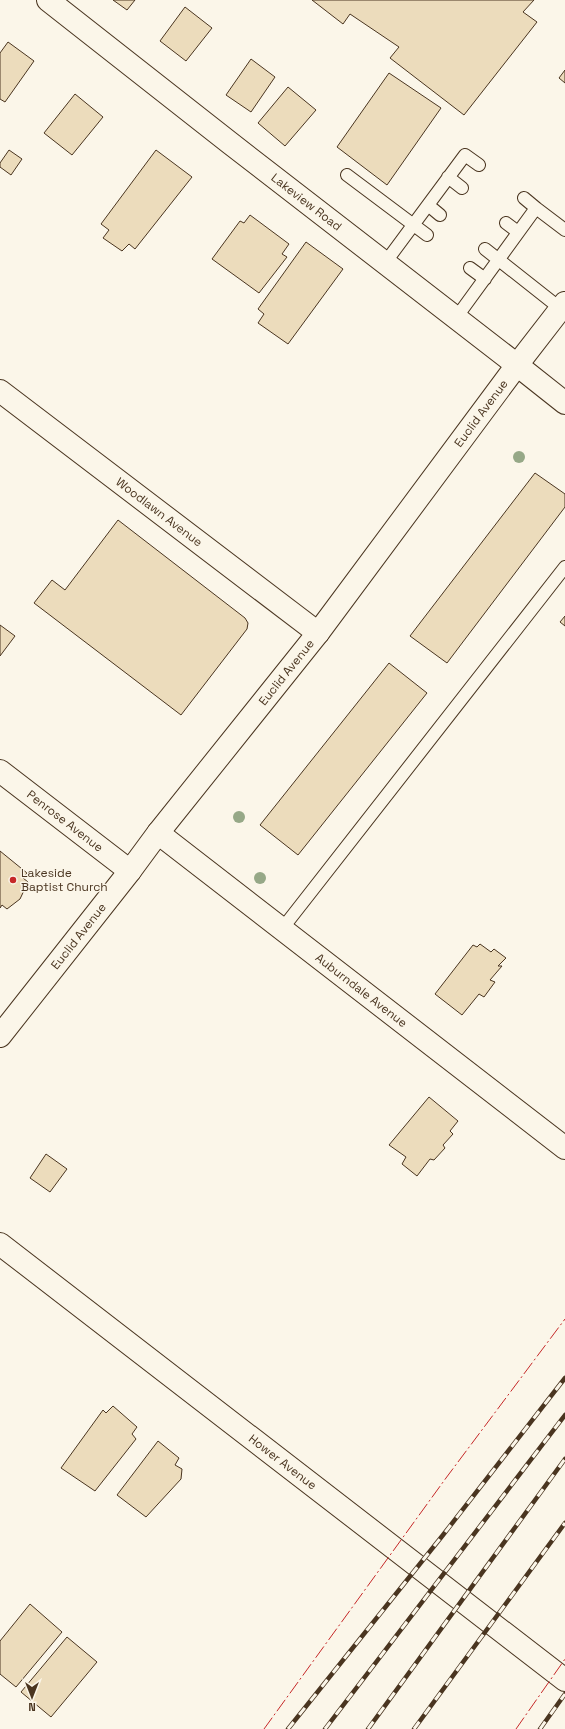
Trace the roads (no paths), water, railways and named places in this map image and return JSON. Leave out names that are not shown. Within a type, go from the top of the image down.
[{"type":"street","name":"Lakeview Road","points":[[48,0],[565,403]]},
{"type":"street","name":"Euclid Avenue","points":[[0,1036],[130,871],[158,833],[318,633],[517,365],[563,306]]},
{"type":"street","name":"Woodlawn Avenue","points":[[0,391],[318,633]]},
{"type":"street","name":"Penrose Avenue","points":[[0,772],[130,871]]},
{"type":"street","name":"Auburndale Avenue","points":[[158,833],[565,1148]]},
{"type":"street","name":"Hower Avenue","points":[[0,1244],[565,1680]]},
{"type":"lane","points":[[385,262],[465,155],[479,165]]},
{"type":"lane","points":[[347,175],[427,235]]},
{"type":"lane","points":[[448,177],[462,188]]},
{"type":"lane","points":[[524,198],[565,230]]},
{"type":"lane","points":[[428,205],[440,215]]},
{"type":"lane","points":[[456,318],[536,208]]},
{"type":"lane","points":[[506,223],[518,232]]},
{"type":"lane","points":[[485,249],[498,260],[563,306]]},
{"type":"lane","points":[[470,268],[485,279]]},
{"type":"lane","points":[[282,929],[565,567]]},
{"type":"railway","points":[[288,1729],[443,1535],[565,1378]]},
{"type":"railway","points":[[325,1729],[565,1415]]},
{"type":"railway","points":[[368,1729],[565,1459]]},
{"type":"railway","points":[[414,1729],[565,1523]]},
{"type":"railway","points":[[540,1729],[565,1694]]},
{"type":"place","name":"Lakeside Baptist Church","points":[[13,880]]}]
